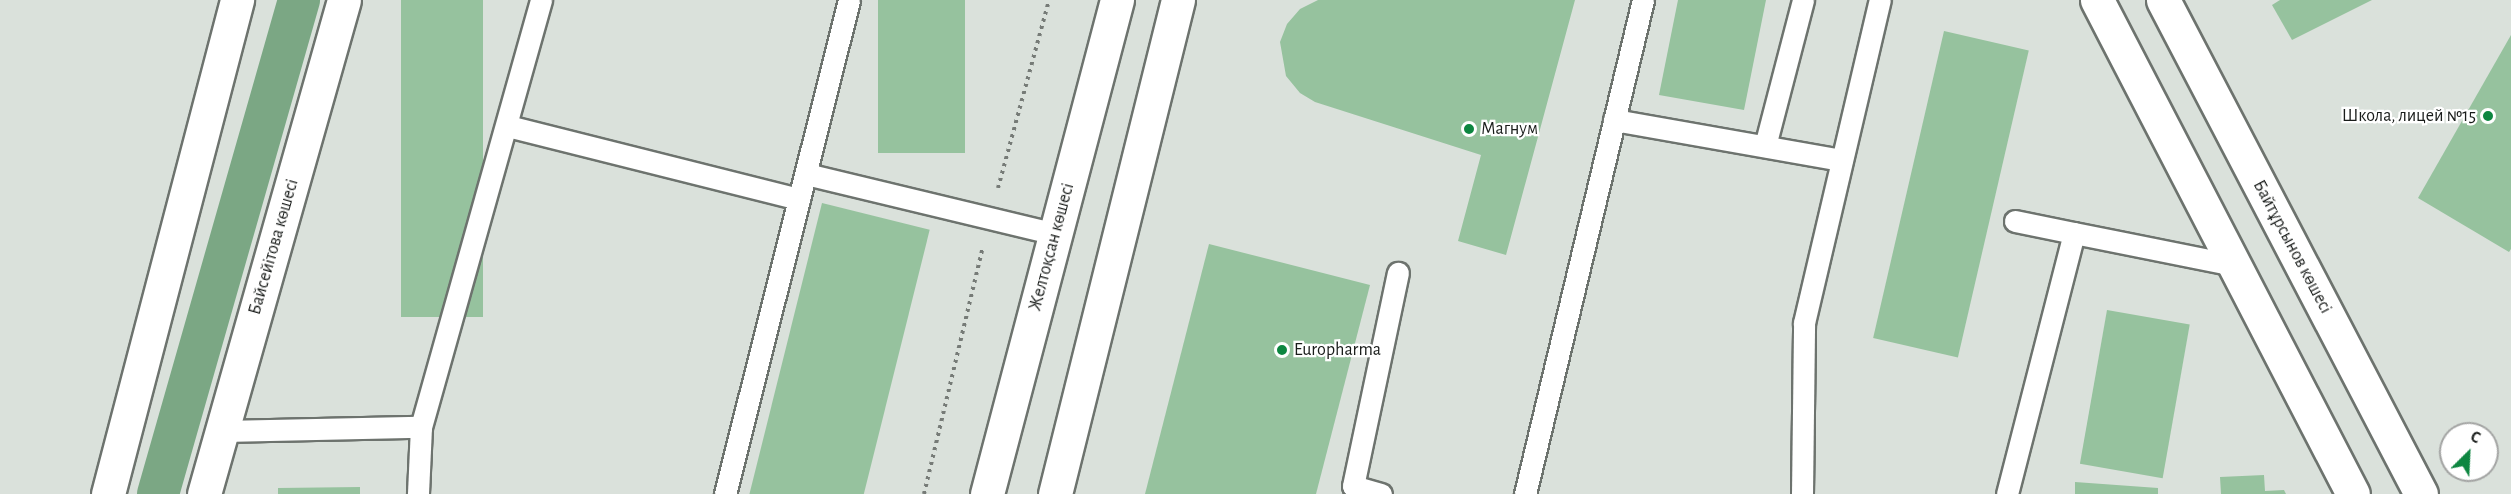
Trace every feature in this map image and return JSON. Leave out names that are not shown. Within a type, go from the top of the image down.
[{"type":"street","points":[[108,494],[237,0]]},
{"type":"street","name":"Байсейітова көшесі","points":[[204,494],[344,0]]},
{"type":"street","name":"Желтоқсан көшесі","points":[[987,494],[1117,0]]},
{"type":"street","points":[[1055,494],[1178,0]]},
{"type":"street","points":[[2097,0],[2353,494]]},
{"type":"street","name":"Байтұрсынов көшесі","points":[[2163,0],[2421,494]]},
{"type":"lane","points":[[418,494],[421,427],[542,0]]},
{"type":"lane","points":[[725,494],[849,0]]},
{"type":"lane","points":[[1525,494],[1643,0]]},
{"type":"lane","points":[[1765,146],[1803,0]]},
{"type":"lane","points":[[1802,494],[1804,323],[1880,0]]},
{"type":"lane","points":[[1614,120],[1842,160]]},
{"type":"lane","points":[[508,126],[799,199]]},
{"type":"lane","points":[[806,174],[1056,234]]},
{"type":"lane","points":[[2015,221],[2234,266]]},
{"type":"lane","points":[[2007,494],[2074,233]]},
{"type":"lane","points":[[1381,494],[1353,486],[1398,273]]},
{"type":"lane","points":[[222,431],[421,427]]},
{"type":"building","points":[[401,0],[483,0],[483,317],[401,317]]},
{"type":"building","points":[[878,0],[965,0],[965,153],[878,153]]},
{"type":"building","name":"Магнум","points":[[1318,0],[1575,0],[1506,255],[1458,241],[1481,155],[1315,102],[1300,93],[1286,76],[1280,42],[1287,24],[1300,9]]},
{"type":"building","points":[[1678,0],[1766,0],[1744,110],[1659,95]]},
{"type":"building","points":[[2280,0],[2372,0],[2292,40],[2272,5]]},
{"type":"building","points":[[1944,31],[2029,51],[1958,357],[1873,338]]},
{"type":"building","name":"Школа, лицей №15","points":[[2511,35],[2511,249],[2509,252],[2418,198]]},
{"type":"building","points":[[822,203],[930,230],[864,494],[749,494]]},
{"type":"building","points":[[1209,244],[1370,285],[1316,494],[1145,494]]},
{"type":"building","points":[[2107,310],[2190,325],[2163,478],[2080,464]]},
{"type":"building","points":[[2264,475],[2265,491],[2284,490],[2286,494],[2221,494],[2220,477]]},
{"type":"building","points":[[2075,482],[2158,488],[2158,494],[2075,494]]},
{"type":"building","points":[[360,487],[360,494],[278,494],[278,488]]},
{"type":"waterway","points":[[158,494],[299,0]]},
{"type":"place","name":"Школа, лицей №15","points":[[2488,116]]},
{"type":"place","name":"Магнум","points":[[1469,129]]},
{"type":"place","name":"Europharma","points":[[1282,350]]}]
